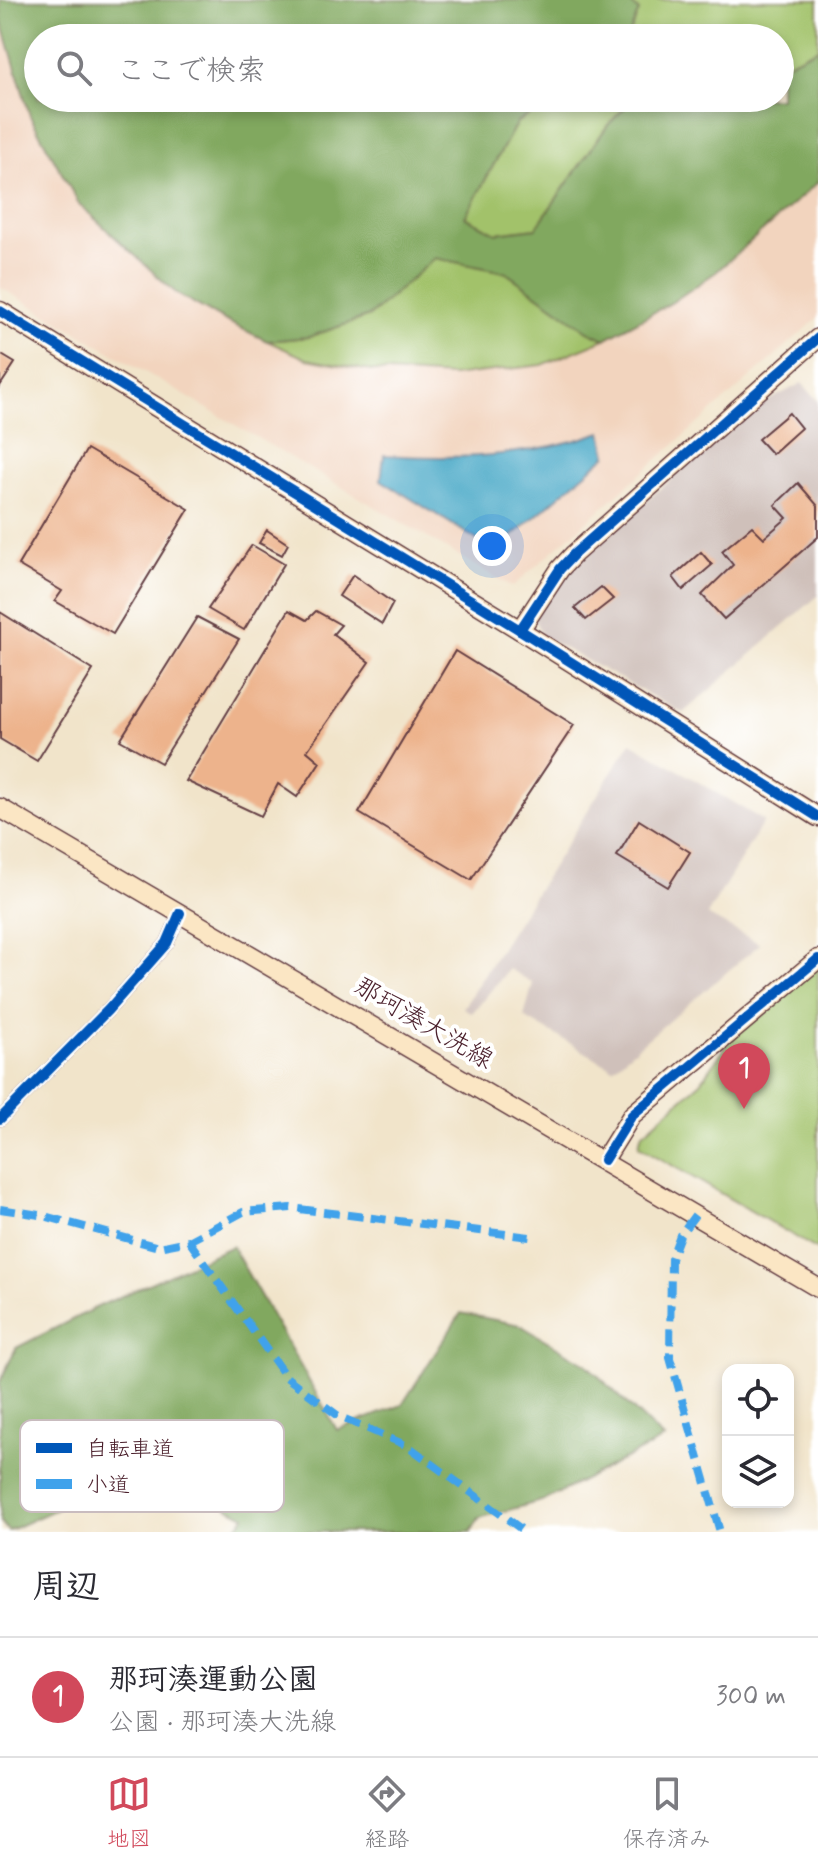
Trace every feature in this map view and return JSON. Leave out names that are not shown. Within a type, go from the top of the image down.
[{"type":"street","points":[[0,311],[818,817]]},
{"type":"street","points":[[520,630],[560,569],[574,554],[818,338]]},
{"type":"street","name":"那珂湊大洗線","points":[[0,808],[818,1288]]},
{"type":"street","points":[[0,1119],[108,1010],[158,954],[167,943],[180,913]]},
{"type":"street","points":[[604,1160],[632,1115],[818,959]]},
{"type":"shaded area","points":[[0,0],[818,0],[818,318],[512,587],[0,287]]},
{"type":"shaded area","points":[[802,383],[818,401],[818,596],[683,713],[542,636],[531,612],[581,555],[762,404]]},
{"type":"shaded area","points":[[631,742],[764,821],[707,915],[760,944],[613,1068],[524,1017],[533,983],[509,969],[472,1013],[463,1008]]},
{"type":"green space","points":[[0,0],[627,0],[639,11],[634,24],[24,24],[24,96],[2,22]]},
{"type":"green space","points":[[627,0],[818,0],[818,48],[794,60],[794,24],[634,24],[639,11]]},
{"type":"green space","points":[[818,48],[818,182],[716,272],[671,303],[605,339],[588,331],[505,272],[435,258],[369,316],[309,337],[267,341],[177,294],[79,204],[29,112],[535,112],[517,122],[465,217],[496,233],[536,228],[608,125],[621,112],[794,112],[794,60]]},
{"type":"green space","points":[[535,112],[621,112],[608,125],[536,228],[496,233],[465,217],[517,122]]},
{"type":"green space","points":[[435,258],[505,272],[588,331],[605,339],[542,365],[452,376],[371,371],[307,359],[267,341],[309,337],[369,316]]},
{"type":"green space","points":[[818,959],[818,1250],[639,1146],[641,1135],[701,1082],[742,1024]]},
{"type":"green space","points":[[232,1246],[337,1430],[402,1405],[461,1313],[520,1325],[586,1364],[664,1439],[545,1500],[479,1518],[471,1532],[233,1532],[245,1516],[237,1512],[284,1512],[284,1420],[20,1420],[20,1512],[50,1512],[8,1531],[0,1521],[0,1382],[16,1348]]},
{"type":"water","points":[[602,432],[607,455],[495,551],[381,480],[384,455],[494,455],[548,447]]},
{"type":"building","points":[[0,354],[15,363],[0,386]]},
{"type":"building","points":[[789,413],[801,428],[772,454],[758,439]]},
{"type":"building","points":[[87,449],[189,509],[113,634],[55,601],[62,591],[18,565]]},
{"type":"building","points":[[798,483],[818,506],[818,537],[724,619],[702,595],[733,565],[722,551],[752,526],[764,538],[787,518],[775,505]]},
{"type":"building","points":[[267,530],[288,544],[282,555],[259,543]]},
{"type":"building","points":[[252,545],[284,564],[244,630],[208,609]]},
{"type":"building","points":[[701,552],[712,565],[683,590],[673,577]]},
{"type":"building","points":[[353,575],[393,603],[382,624],[339,596]]},
{"type":"building","points":[[601,587],[613,599],[586,620],[575,608]]},
{"type":"building","points":[[289,610],[307,620],[316,611],[341,625],[333,634],[369,662],[307,751],[320,762],[297,797],[278,784],[261,816],[186,781]]},
{"type":"building","points":[[0,612],[93,670],[37,761],[0,739]]},
{"type":"building","points":[[197,617],[239,639],[161,763],[120,740]]},
{"type":"building","points":[[455,651],[574,725],[471,880],[359,813]]},
{"type":"building","points":[[639,820],[690,852],[668,887],[617,856]]},
{"type":"marked path","points":[[0,1209],[40,1215],[159,1247],[189,1241],[243,1212],[291,1208],[530,1237]]},
{"type":"marked path","points":[[695,1215],[680,1235],[671,1259],[670,1358],[720,1532]]},
{"type":"marked path","points":[[189,1241],[286,1377],[340,1417],[408,1446],[525,1532]]},
{"type":"cycle path","points":[[0,311],[818,817]]},
{"type":"cycle path","points":[[520,630],[560,569],[574,554],[818,338]]},
{"type":"cycle path","points":[[0,1119],[108,1010],[167,943],[180,913]]},
{"type":"cycle path","points":[[604,1160],[632,1115],[818,959]]},
{"type":"place","name":"那珂湊運動公園","points":[[744,1109]]}]
